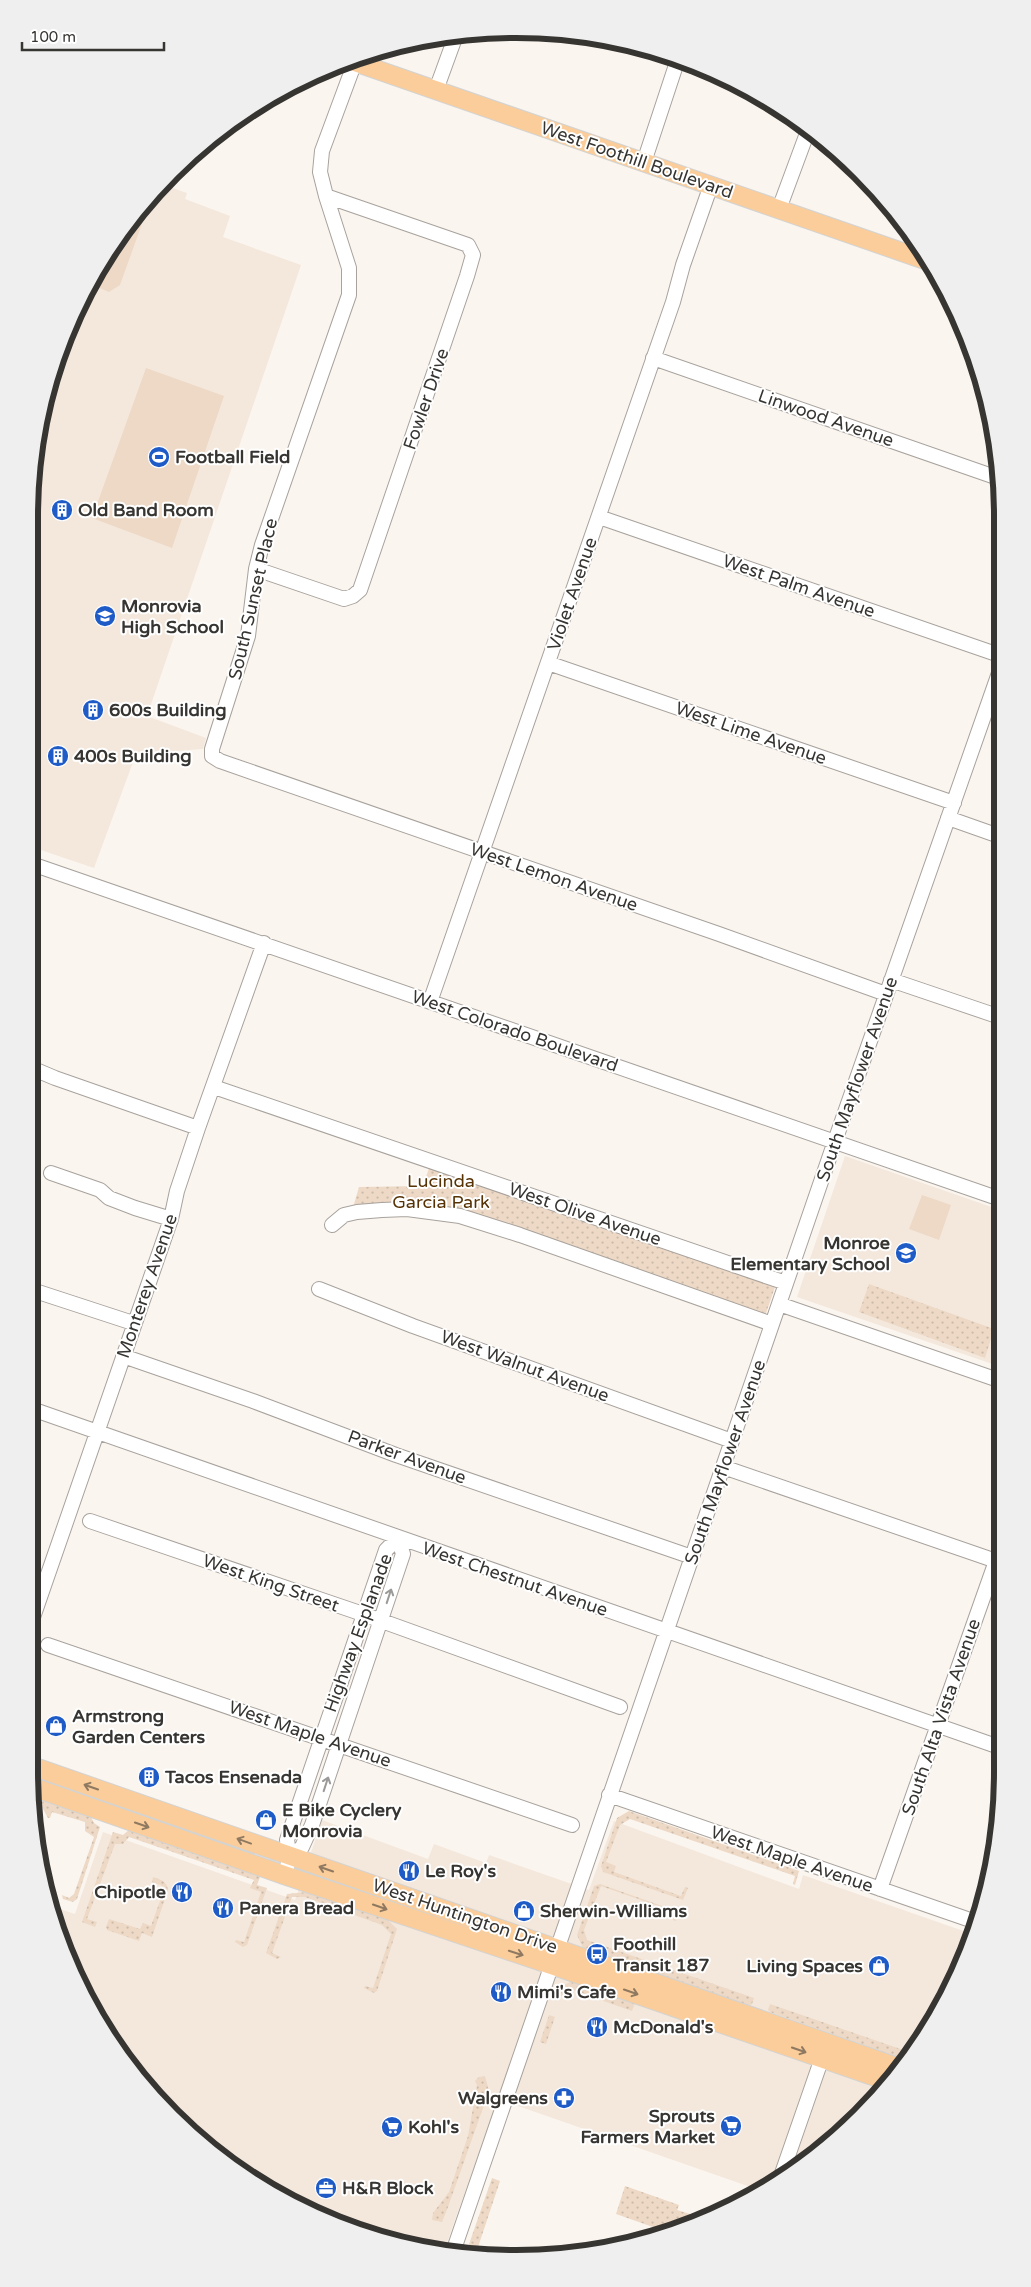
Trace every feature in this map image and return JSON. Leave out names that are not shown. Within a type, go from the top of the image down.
[{"type":"main road","name":"West Foothill Boulevard","points":[[360,64],[918,257]]},
{"type":"main road","name":"West Huntington Drive","points":[[38,1768],[290,1858],[558,1947],[893,2065]]},
{"type":"main road","name":"West Huntington Drive","points":[[39,1789],[881,2079]]},
{"type":"main road","points":[[720,2022],[729,2016],[763,2028],[774,2030],[784,2027]]},
{"type":"main road","points":[[822,2058],[836,2052],[869,2064],[893,2065]]},
{"type":"street","points":[[436,90],[453,42]]},
{"type":"street","points":[[644,162],[676,66]]},
{"type":"street","name":"South Sunset Place","points":[[220,761],[212,756],[212,749],[248,636],[256,568],[262,545],[349,295],[350,268],[320,172],[322,151],[350,68]]},
{"type":"street","points":[[779,209],[806,136]]},
{"type":"street","name":"Violet Avenue","points":[[430,1002],[711,185]]},
{"type":"street","name":"Fowler Drive","points":[[256,568],[344,599],[354,596],[360,590],[468,276],[473,254],[468,245],[326,196]]},
{"type":"street","name":"Linwood Avenue","points":[[653,358],[991,476]]},
{"type":"street","name":"West Palm Avenue","points":[[598,517],[994,653]]},
{"type":"street","name":"West Lime Avenue","points":[[548,663],[954,803]]},
{"type":"street","name":"South Mayflower Avenue","points":[[454,2245],[834,1142],[994,687]]},
{"type":"street","name":"West Lemon Avenue","points":[[220,761],[886,994]]},
{"type":"street","points":[[948,818],[994,834]]},
{"type":"street","name":"West Colorado Boulevard","points":[[38,866],[994,1197]]},
{"type":"street","name":"Monterey Avenue","points":[[38,1602],[95,1432],[170,1219],[177,1191],[198,1128],[264,943]]},
{"type":"street","points":[[891,980],[994,1016]]},
{"type":"street","points":[[38,1071],[198,1128]]},
{"type":"street","name":"West Olive Avenue","points":[[214,1087],[786,1283]]},
{"type":"street","points":[[51,1173],[100,1190],[118,1202],[170,1219]]},
{"type":"street","points":[[332,1225],[344,1215],[382,1210],[418,1210],[460,1216],[512,1232],[772,1324]]},
{"type":"street","name":"West Walnut Avenue","points":[[319,1289],[413,1326],[732,1441]]},
{"type":"street","points":[[38,1292],[133,1324]]},
{"type":"street","points":[[779,1304],[994,1379]]},
{"type":"street","name":"Parker Avenue","points":[[123,1356],[253,1401],[406,1458],[692,1557]]},
{"type":"street","name":"West Chestnut Avenue","points":[[38,1411],[994,1745]]},
{"type":"street","points":[[723,1467],[994,1560]]},
{"type":"street","name":"West King Street","points":[[90,1521],[381,1621],[620,1707]]},
{"type":"street","name":"Highway Esplanade","points":[[284,1875],[290,1858],[302,1847],[312,1824],[381,1621],[403,1554],[398,1538],[386,1550],[320,1737],[287,1840],[290,1858]]},
{"type":"street","name":"South Alta Vista Avenue","points":[[880,1889],[994,1575]]},
{"type":"street","name":"West Maple Avenue","points":[[48,1645],[572,1825]]},
{"type":"street","name":"West Maple Avenue","points":[[609,1794],[970,1920]]},
{"type":"street","points":[[784,2167],[822,2058]]},
{"type":"shaded area","name":"Monrovia High School","points":[[169,187],[187,193],[185,199],[230,216],[223,237],[301,265],[147,716],[206,738],[203,749],[136,754],[94,868],[38,849],[38,516],[42,453],[47,422],[63,362],[87,304],[118,250],[156,200]]},
{"type":"shaded area","name":"Monroe Elementary School","points":[[845,1156],[994,1208],[994,1365],[797,1297]]},
{"type":"shaded area","points":[[322,1820],[428,1859],[434,1844],[486,1863],[489,1855],[589,1890],[614,1821],[799,1889],[803,1875],[965,1932],[944,1983],[913,2037],[895,2062],[875,2087],[831,2131],[781,2169],[750,2187],[498,2099],[447,2244],[392,2233],[362,2224],[304,2200],[250,2169],[200,2131],[156,2087],[118,2037],[87,1983],[74,1954],[58,1908],[75,1914],[103,1832],[295,1900]]},
{"type":"green space","points":[[146,212],[120,285],[109,292],[96,287],[118,250]]},
{"type":"green space","name":"Football Field","points":[[146,368],[224,396],[172,548],[92,518]]},
{"type":"green space","name":"Lucinda Garcia Park","points":[[429,1168],[775,1287],[765,1316],[488,1223],[352,1211],[359,1187],[423,1186]]},
{"type":"green space","points":[[922,1195],[951,1205],[939,1240],[909,1229]]},
{"type":"green space","points":[[869,1284],[994,1329],[985,1358],[859,1312]]},
{"type":"green space","points":[[39,1800],[91,1817],[94,1823],[100,1827],[77,1899],[73,1902],[63,1899],[62,1895],[69,1898],[74,1894],[94,1837],[85,1831],[85,1822],[52,1812],[50,1818],[48,1818],[42,1807],[39,1806]]},
{"type":"green space","points":[[629,1811],[799,1871],[795,1885],[793,1884],[795,1876],[630,1819],[620,1825],[606,1862],[616,1866],[614,1872],[681,1896],[685,1887],[688,1888],[683,1900],[603,1872],[601,1866],[617,1818]]},
{"type":"green space","points":[[129,1830],[258,1875],[260,1877],[257,1885],[267,1888],[247,1945],[243,1947],[235,1942],[236,1940],[244,1942],[261,1892],[250,1888],[254,1880],[129,1837],[123,1844],[115,1844],[87,1919],[97,1922],[95,1927],[82,1922],[113,1832],[123,1835]]},
{"type":"green space","points":[[153,1877],[165,1883],[168,1890],[152,1937],[142,1933],[139,1941],[107,1930],[106,1927],[109,1919],[140,1929],[143,1923],[151,1926],[165,1887],[152,1882]]},
{"type":"green space","points":[[600,1884],[679,1912],[676,1921],[673,1920],[675,1912],[601,1886],[584,1930],[587,1940],[754,1998],[752,2004],[749,2006],[583,1948],[577,1935],[594,1886]]},
{"type":"green space","points":[[307,1892],[388,1920],[397,1929],[377,1991],[374,1993],[364,1988],[365,1986],[373,1988],[391,1934],[382,1925],[305,1897],[292,1897],[272,1953],[281,1957],[277,1959],[266,1953],[287,1894]]},
{"type":"green space","points":[[572,1981],[592,1989],[590,1996],[565,1987],[562,1996],[557,1994],[558,1988]]},
{"type":"green space","points":[[595,1989],[635,2003],[632,2011],[592,1997]]},
{"type":"green space","points":[[770,2004],[904,2050],[898,2057],[768,2010]]},
{"type":"green space","points":[[549,2015],[555,2017],[546,2044],[540,2042]]},
{"type":"green space","points":[[485,2076],[489,2091],[448,2207],[442,2222],[432,2220],[433,2213],[449,2192],[468,2136],[477,2085],[475,2081],[479,2077]]},
{"type":"green space","points":[[492,2178],[500,2181],[478,2247],[468,2246]]},
{"type":"green space","points":[[625,2186],[679,2205],[677,2210],[693,2215],[656,2228],[616,2214]]},
{"type":"place","name":"Football Field","points":[[159,457]]},
{"type":"place","name":"Old Band Room","points":[[62,510]]},
{"type":"place","name":"Monrovia High School","points":[[105,616]]},
{"type":"place","name":"600s Building","points":[[93,710]]},
{"type":"place","name":"400s Building","points":[[58,756]]},
{"type":"place","name":"Monroe Elementary School","points":[[906,1253]]},
{"type":"place","name":"Armstrong Garden Centers","points":[[56,1726]]},
{"type":"place","name":"Tacos Ensenada","points":[[149,1777]]},
{"type":"place","name":"E Bike Cyclery Monrovia","points":[[266,1820]]},
{"type":"place","name":"Le Roy's","points":[[409,1871]]},
{"type":"place","name":"Chipotle","points":[[182,1892]]},
{"type":"place","name":"Panera Bread","points":[[223,1908]]},
{"type":"place","name":"Sherwin-Williams","points":[[524,1911]]},
{"type":"place","name":"Foothill Transit 187","points":[[597,1954]]},
{"type":"place","name":"Living Spaces","points":[[879,1966]]},
{"type":"place","name":"Mimi's Cafe","points":[[501,1992]]},
{"type":"place","name":"McDonald's","points":[[597,2027]]},
{"type":"place","name":"Walgreens","points":[[564,2098]]},
{"type":"place","name":"Sprouts Farmers Market","points":[[731,2126]]},
{"type":"place","name":"Kohl's","points":[[392,2127]]},
{"type":"place","name":"H&R Block","points":[[326,2188]]}]
